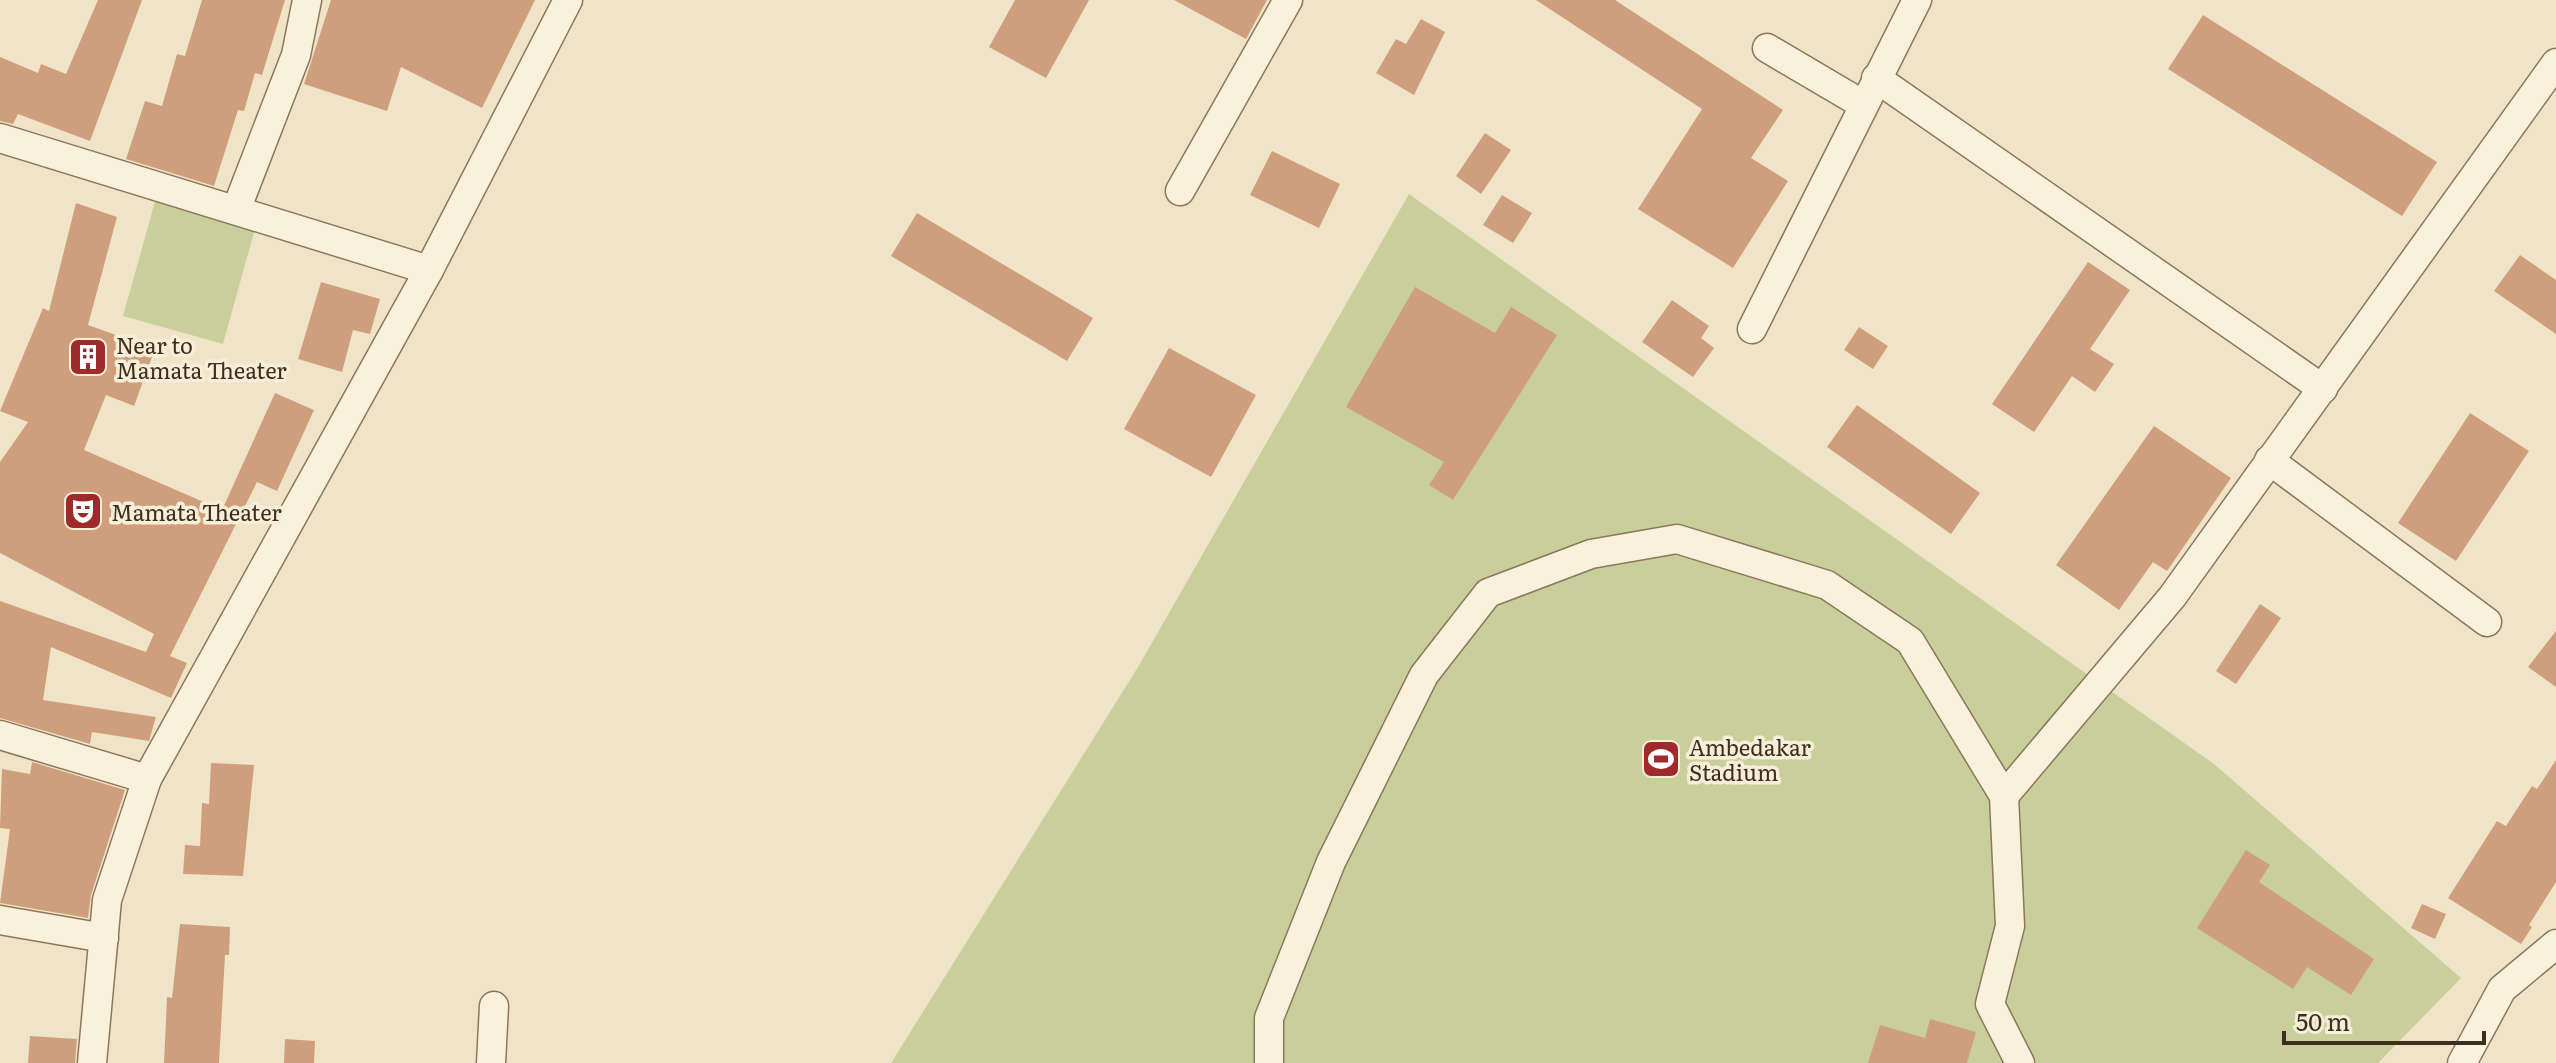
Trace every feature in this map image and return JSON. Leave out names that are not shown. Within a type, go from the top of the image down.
[{"type":"street","points":[[236,210],[296,55],[307,0]]},
{"type":"street","points":[[92,1063],[107,900],[147,779],[429,270],[568,0]]},
{"type":"street","points":[[1180,191],[1288,0]]},
{"type":"street","points":[[1752,329],[1862,104],[1917,0]]},
{"type":"street","points":[[1767,48],[1862,104]]},
{"type":"street","points":[[2004,796],[2172,597],[2556,63]]},
{"type":"street","points":[[1876,78],[2323,389]]},
{"type":"street","points":[[0,138],[429,270]]},
{"type":"street","points":[[2269,460],[2487,622]]},
{"type":"street","points":[[1269,1063],[1269,1018],[1326,876],[1424,675],[1488,593],[1591,554],[1677,539],[1827,585],[1910,641],[2004,796],[2010,926],[1990,1004],[2020,1063]]},
{"type":"street","points":[[0,735],[147,779]]},
{"type":"street","points":[[0,920],[104,938]]},
{"type":"street","points":[[2462,1063],[2502,989],[2556,944]]},
{"type":"street","points":[[491,1063],[494,1006]]},
{"type":"green space","points":[[1409,194],[2214,764],[2461,978],[2378,1063],[891,1063],[1138,667]]},
{"type":"green space","points":[[156,198],[256,225],[223,344],[123,316]]},
{"type":"building","points":[[98,0],[142,0],[90,141],[18,114],[13,124],[0,121],[0,57],[38,73],[41,64],[66,74]]},
{"type":"building","points":[[202,0],[285,0],[262,75],[255,73],[244,111],[238,110],[214,186],[126,159],[145,101],[162,106],[177,54],[185,56]]},
{"type":"building","points":[[331,0],[535,0],[482,108],[401,67],[387,111],[304,84]]},
{"type":"building","points":[[1015,0],[1089,0],[1046,78],[989,47]]},
{"type":"building","points":[[1174,0],[1267,0],[1246,39]]},
{"type":"building","points":[[1536,0],[1615,0],[1783,110],[1751,158],[1788,181],[1733,268],[1638,209],[1702,109]]},
{"type":"building","points":[[2203,15],[2437,162],[2402,216],[2168,69]]},
{"type":"building","points":[[1421,19],[1445,32],[1414,95],[1376,73],[1396,39],[1406,44]]},
{"type":"building","points":[[1485,133],[1511,150],[1481,194],[1456,176]]},
{"type":"building","points":[[1272,151],[1340,184],[1319,228],[1250,195]]},
{"type":"building","points":[[1502,195],[1532,213],[1513,243],[1483,225]]},
{"type":"building","points":[[76,203],[117,217],[88,325],[155,349],[134,406],[106,395],[84,450],[222,510],[275,393],[314,410],[277,491],[257,482],[170,656],[187,663],[171,698],[51,647],[43,700],[156,717],[149,741],[92,732],[90,744],[0,718],[0,601],[146,652],[154,634],[0,553],[0,462],[28,422],[0,411],[43,308],[49,311]]},
{"type":"building","points":[[917,213],[1093,318],[1067,361],[891,256]]},
{"type":"building","points":[[2520,255],[2556,280],[2556,334],[2494,291]]},
{"type":"building","points":[[2088,262],[2130,290],[2090,349],[2114,364],[2095,392],[2072,376],[2034,432],[1992,404]]},
{"type":"building","points":[[321,282],[380,299],[370,334],[353,330],[342,372],[298,359]]},
{"type":"building","points":[[1415,287],[1495,333],[1511,307],[1557,335],[1453,500],[1429,485],[1444,462],[1346,407]]},
{"type":"building","points":[[1672,300],[1709,326],[1701,338],[1714,348],[1693,377],[1642,342]]},
{"type":"building","points":[[1859,327],[1888,346],[1873,369],[1844,350]]},
{"type":"building","points":[[1169,348],[1256,395],[1211,477],[1124,429]]},
{"type":"building","points":[[1857,405],[1980,493],[1951,534],[1827,447]]},
{"type":"building","points":[[2470,413],[2529,451],[2456,561],[2398,523]]},
{"type":"building","points":[[2154,426],[2231,478],[2167,571],[2153,562],[2119,610],[2056,565]]},
{"type":"building","points":[[2260,604],[2281,618],[2236,684],[2216,671]]},
{"type":"building","points":[[2556,631],[2556,687],[2528,667]]},
{"type":"building","points":[[2556,760],[2556,882],[2521,944],[2448,898],[2497,821],[2506,826],[2532,786],[2537,789]]},
{"type":"building","points":[[32,762],[125,790],[91,895],[88,918],[0,903],[10,829],[0,828],[2,769],[30,774]]},
{"type":"building","points":[[211,763],[254,765],[243,876],[183,874],[185,845],[200,846],[202,803],[209,804]]},
{"type":"building","points":[[2246,850],[2270,865],[2259,882],[2374,959],[2351,995],[2307,967],[2293,989],[2197,928]]},
{"type":"building","points":[[2422,904],[2446,914],[2435,939],[2411,928]]},
{"type":"building","points":[[180,924],[230,927],[229,955],[225,955],[219,1063],[164,1063],[167,997],[172,998]]},
{"type":"building","points":[[1930,1019],[1976,1032],[1967,1063],[1868,1063],[1880,1025],[1925,1038]]},
{"type":"building","points":[[30,1036],[77,1039],[75,1063],[28,1063]]},
{"type":"building","points":[[285,1039],[315,1041],[314,1063],[284,1063]]},
{"type":"place","name":"Near to Mamata Theater","points":[[88,357]]},
{"type":"place","name":"Mamata Theater","points":[[83,511]]},
{"type":"place","name":"Ambedakar Stadium","points":[[1661,759]]}]
